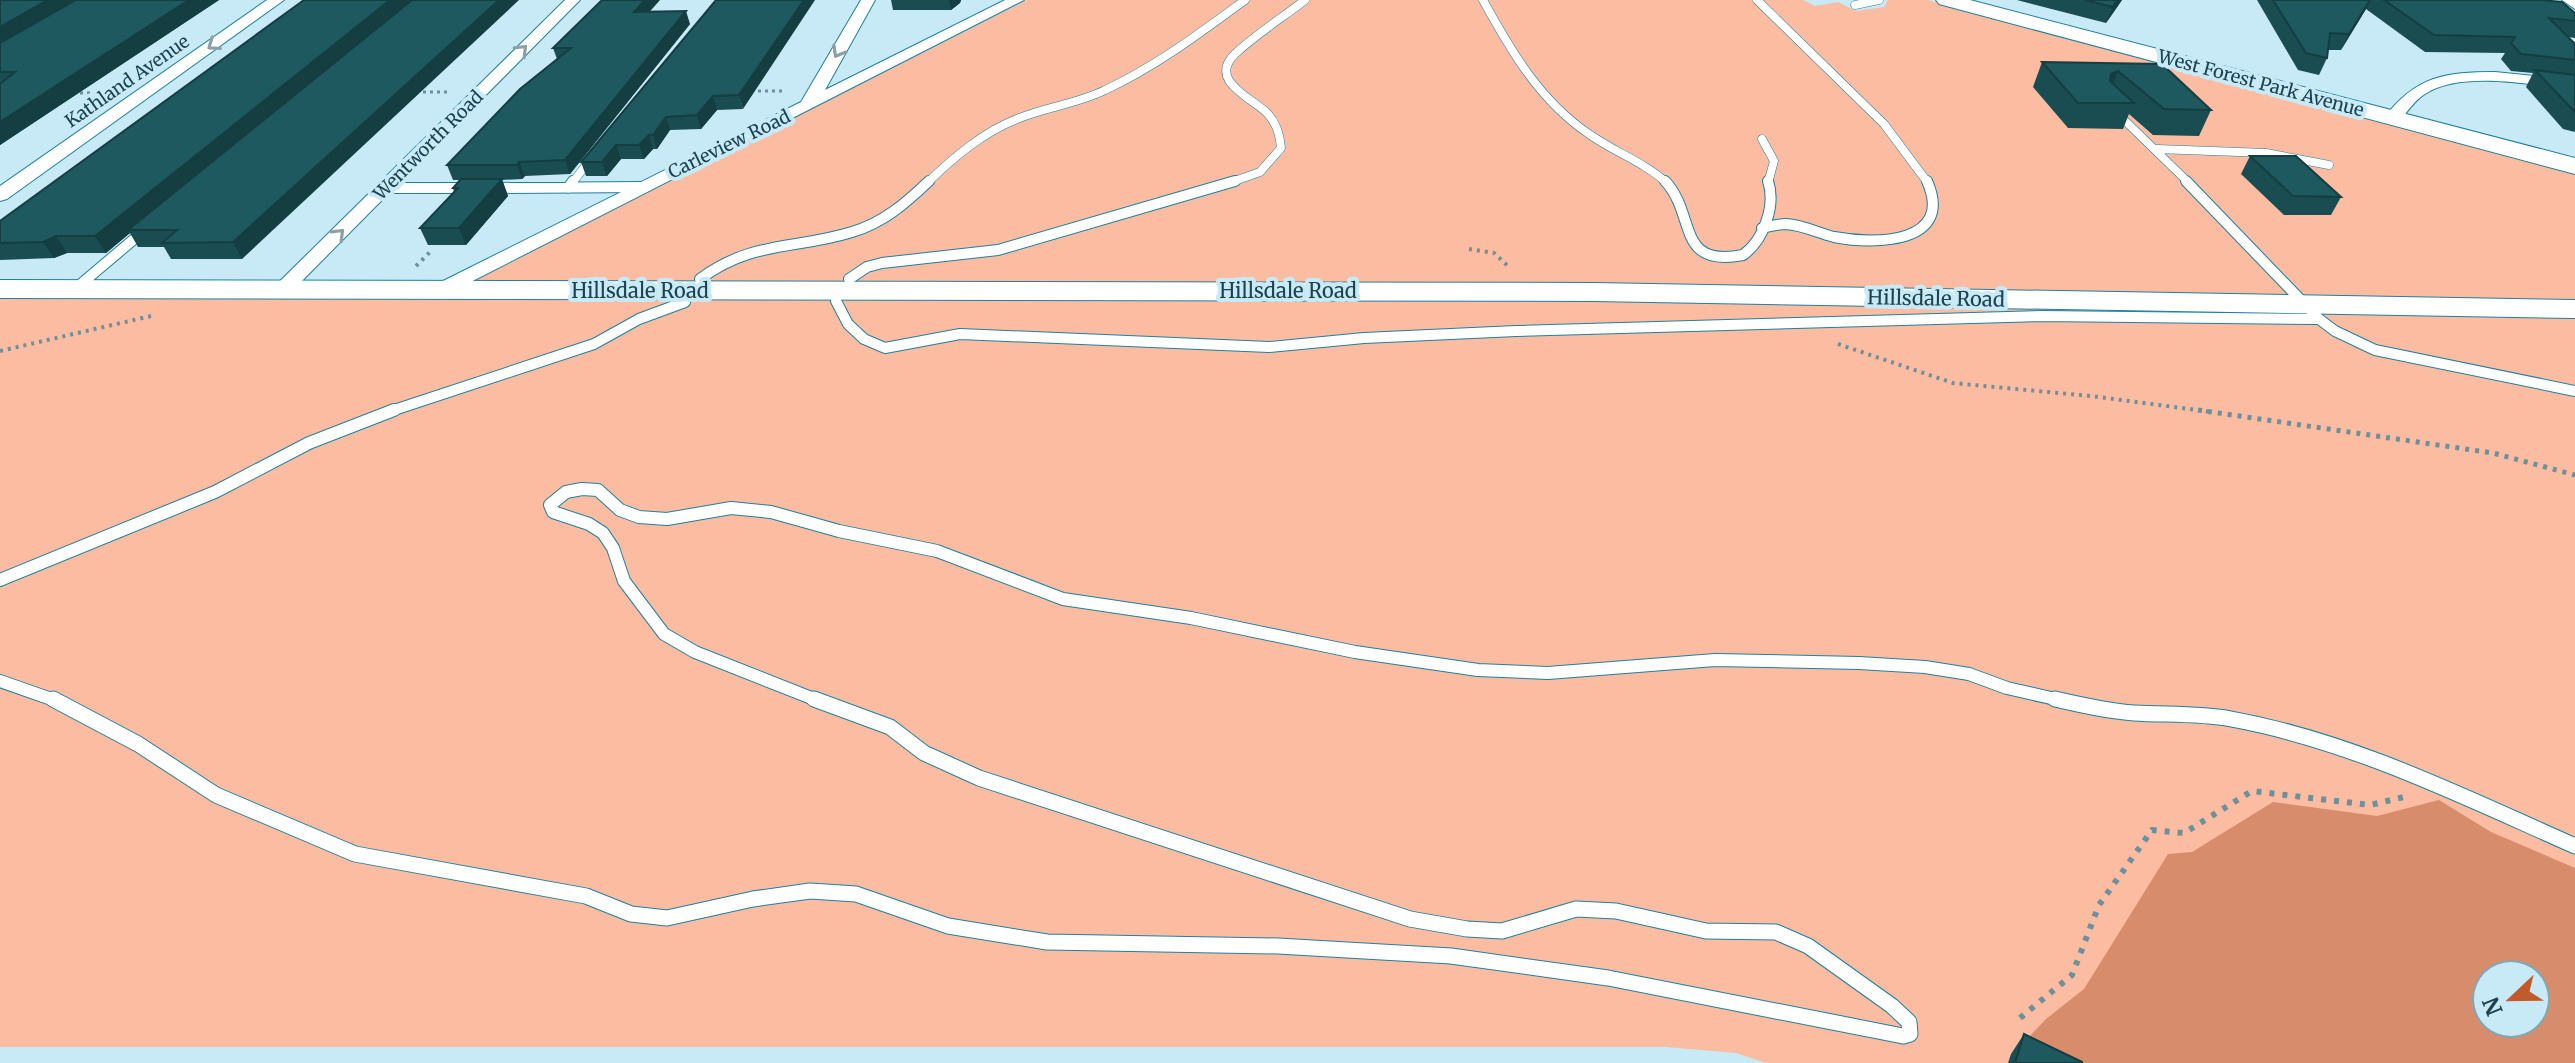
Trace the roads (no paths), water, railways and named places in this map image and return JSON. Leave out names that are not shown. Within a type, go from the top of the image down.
[{"type":"main road","name":"West Forest Park Avenue","points":[[1946,0],[2575,166]]},
{"type":"main road","name":"Hillsdale Road","points":[[0,289],[1593,292],[2312,312],[2575,309]]},
{"type":"street","name":"Kathland Avenue","points":[[0,195],[277,0]]},
{"type":"street","name":"Wentworth Road","points":[[283,289],[573,0]]},
{"type":"street","points":[[802,98],[868,0]]},
{"type":"street","name":"Carleview Road","points":[[442,289],[642,187],[802,98],[1017,0]]},
{"type":"street","points":[[2393,118],[2418,91],[2444,82],[2491,78],[2575,85]]},
{"type":"lane","points":[[700,279],[717,267],[761,248],[855,231],[871,225],[917,195],[947,164],[993,131],[1030,115],[1100,93],[1137,74],[1245,0]]},
{"type":"lane","points":[[849,279],[867,267],[882,263],[1010,248],[1207,191],[1260,172],[1277,156],[1281,148],[1280,133],[1276,122],[1267,113],[1230,85],[1226,65],[1232,56],[1305,0]]},
{"type":"lane","points":[[1483,0],[1544,99],[1592,137],[1650,169],[1668,184],[1677,199],[1693,247],[1716,258],[1744,254],[1758,241],[1771,191],[1767,179],[1774,161],[1762,139]]},
{"type":"lane","points":[[1757,0],[1880,120],[1923,173],[1933,193],[1934,205],[1931,221],[1925,229],[1900,237],[1868,240],[1838,236],[1790,223],[1762,228]]},
{"type":"lane","points":[[1855,5],[1879,0]]},
{"type":"lane","points":[[2107,103],[2157,149],[2312,312],[2335,331],[2375,350],[2575,391]]},
{"type":"lane","points":[[2157,149],[2268,154],[2309,158],[2329,165]]},
{"type":"lane","points":[[568,188],[597,151]]},
{"type":"lane","points":[[384,188],[642,187]]},
{"type":"lane","points":[[75,289],[152,225]]},
{"type":"lane","points":[[836,301],[839,312],[864,339],[885,348],[960,334],[1269,347],[1364,338],[1516,331],[2042,316],[2312,312]]},
{"type":"lane","points":[[0,580],[215,492],[309,443],[362,421],[594,344],[639,319],[685,302]]},
{"type":"lane","points":[[0,681],[48,696],[138,744],[216,795],[355,854],[586,896],[631,914],[667,918],[753,899],[810,891],[856,894],[948,926],[992,935],[1047,942],[1404,952],[1507,963],[1688,991],[1790,1015],[1903,1036],[1910,1034],[1909,1022],[1892,1006],[1808,946],[1776,932],[1706,931],[1616,911],[1576,909],[1502,931],[1467,929],[1410,919],[979,778],[924,753],[890,727],[695,652],[664,634],[624,581],[613,548],[603,533],[589,524],[553,512],[550,505],[566,492],[582,489],[598,490],[620,510],[639,517],[667,519],[731,508],[771,512],[839,531],[937,551],[1063,599],[1191,618],[1355,652],[1478,670],[1548,673],[1715,660],[1859,663],[1925,667],[1969,674],[2007,688],[2092,707],[2232,719],[2363,755],[2575,846]]}]
